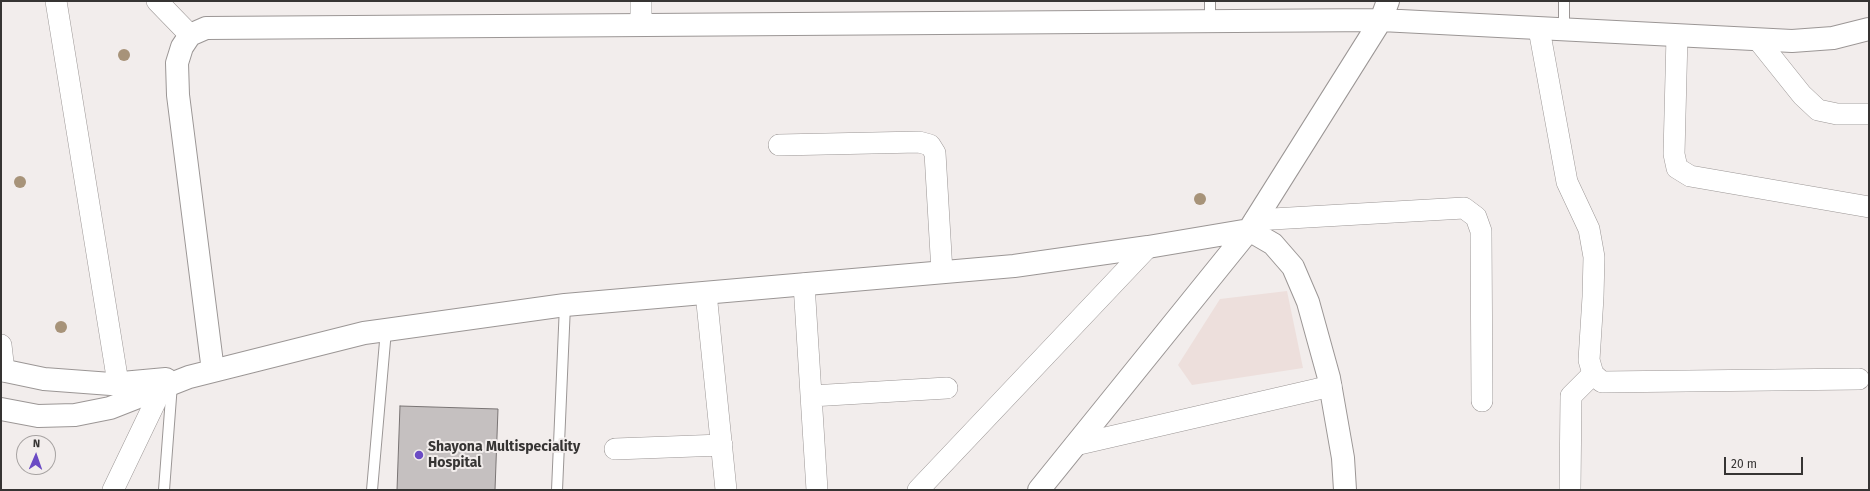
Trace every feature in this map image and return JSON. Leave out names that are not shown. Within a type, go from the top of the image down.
[{"type":"street","points":[[56,1],[118,383]]},
{"type":"street","points":[[157,1],[190,35]]},
{"type":"street","points":[[641,1],[641,25]]},
{"type":"street","points":[[213,371],[178,95],[177,63],[182,47],[190,35],[206,28],[641,25],[1210,11],[1385,10],[1539,29],[1758,40],[1792,41],[1833,38],[1869,29]]},
{"type":"street","points":[[1038,490],[1252,225],[1385,10]]},
{"type":"street","points":[[1539,29],[1567,182],[1589,229],[1594,257],[1589,360],[1593,374],[1602,382],[1859,378]]},
{"type":"street","points":[[1677,36],[1674,154],[1677,168],[1690,176],[1869,207]]},
{"type":"street","points":[[1758,40],[1802,95],[1818,110],[1837,114],[1869,114]]},
{"type":"street","points":[[779,144],[919,142],[930,145],[935,153],[942,272]]},
{"type":"street","points":[[1,409],[38,416],[75,415],[110,408],[175,383],[213,371],[364,333],[565,305],[1014,266],[1148,248],[1252,225],[1464,208],[1476,217],[1481,231],[1482,401]]},
{"type":"street","points":[[1252,225],[1273,244],[1293,266],[1308,302],[1331,386],[1343,458],[1345,490]]},
{"type":"street","points":[[918,490],[1148,248]]},
{"type":"street","points":[[804,284],[817,490]]},
{"type":"street","points":[[706,293],[726,490]]},
{"type":"street","points":[[1,346],[2,370],[44,379],[118,383],[175,383]]},
{"type":"street","points":[[1570,490],[1571,396],[1593,374]]},
{"type":"street","points":[[113,490],[175,383]]},
{"type":"street","points":[[1075,445],[1331,386]]},
{"type":"street","points":[[811,396],[947,388]]},
{"type":"street","points":[[615,449],[722,446]]},
{"type":"lane","points":[[1564,1],[1564,30]]},
{"type":"lane","points":[[557,490],[565,305]]},
{"type":"lane","points":[[372,490],[386,330]]},
{"type":"lane","points":[[164,490],[175,383]]},
{"type":"shaded area","points":[[1287,291],[1303,368],[1192,385],[1178,365],[1220,299]]},
{"type":"building","points":[[400,406],[498,409],[495,490],[397,490]]},
{"type":"place","name":"Shayona Multispeciality Hospital","points":[[419,455]]}]
